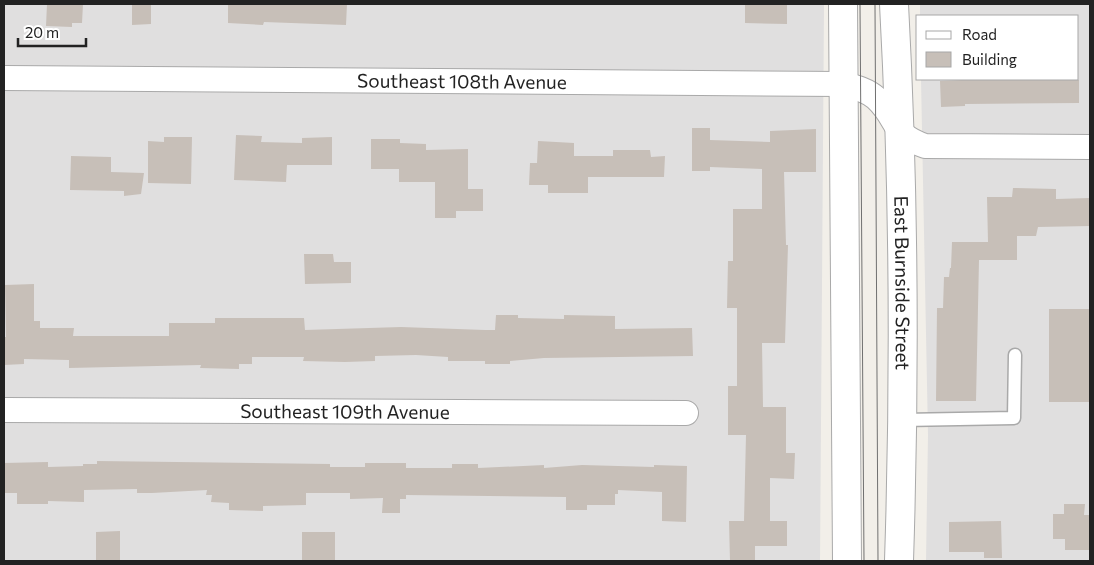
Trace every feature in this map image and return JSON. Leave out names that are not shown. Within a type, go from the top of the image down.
[{"type":"street","points":[[843,4],[847,561]]},
{"type":"street","name":"East Burnside Street","points":[[894,4],[899,131],[903,420],[899,561]]},
{"type":"street","name":"Southeast 108th Avenue","points":[[4,78],[844,84],[861,89],[875,97],[899,131]]},
{"type":"street","points":[[899,131],[912,142],[925,146],[1090,147]]},
{"type":"street","name":"Southeast 109th Avenue","points":[[4,410],[686,413]]},
{"type":"lane","points":[[903,420],[1014,418],[1015,355]]},
{"type":"shaded area","points":[[4,4],[824,4],[820,561],[4,561]]},
{"type":"shaded area","points":[[920,4],[1090,4],[1090,561],[926,561],[928,435],[921,80],[1079,80],[1079,15],[920,15]]},
{"type":"building","points":[[47,4],[83,4],[82,23],[72,23],[72,27],[46,26]]},
{"type":"building","points":[[132,4],[151,4],[151,24],[132,25]]},
{"type":"building","points":[[228,4],[347,4],[346,25],[264,22],[263,25],[228,23]]},
{"type":"building","points":[[745,4],[787,4],[787,24],[745,23]]},
{"type":"building","points":[[1079,80],[1079,103],[965,104],[965,106],[941,107],[940,81]]},
{"type":"building","points":[[692,128],[710,128],[710,140],[770,142],[770,131],[816,129],[816,172],[784,172],[786,245],[788,245],[785,343],[762,343],[763,407],[786,407],[786,453],[795,453],[794,479],[770,478],[770,521],[787,521],[787,546],[755,546],[755,561],[730,561],[729,521],[744,521],[746,435],[728,435],[728,386],[737,386],[737,308],[727,308],[728,261],[733,261],[733,209],[762,209],[762,169],[710,167],[710,171],[692,171]]},
{"type":"building","points":[[236,135],[262,136],[261,142],[302,143],[302,138],[332,137],[332,165],[287,165],[286,182],[234,180]]},
{"type":"building","points":[[164,137],[192,137],[191,184],[148,183],[148,141],[164,142]]},
{"type":"building","points":[[371,139],[400,139],[400,143],[426,144],[426,150],[468,149],[468,189],[483,189],[483,211],[456,211],[456,218],[435,218],[435,182],[399,182],[399,169],[371,169]]},
{"type":"building","points":[[538,141],[574,143],[574,156],[613,156],[613,150],[650,150],[651,157],[665,156],[664,177],[588,177],[588,193],[548,193],[548,185],[529,185],[530,163],[537,163]]},
{"type":"building","points":[[71,156],[111,157],[111,172],[144,173],[141,194],[124,196],[124,191],[70,190]]},
{"type":"building","points":[[1013,188],[1056,189],[1056,199],[1090,198],[1090,226],[1038,227],[1036,236],[1017,236],[1017,260],[979,260],[976,401],[936,401],[937,308],[943,308],[944,277],[949,277],[952,242],[988,242],[987,197],[1012,197]]},
{"type":"building","points":[[304,254],[333,254],[334,262],[351,262],[351,283],[305,284]]},
{"type":"building","points":[[34,284],[34,321],[40,321],[40,328],[74,328],[73,336],[169,336],[169,323],[215,323],[215,318],[304,318],[305,330],[401,327],[495,330],[496,315],[518,315],[518,318],[564,319],[564,315],[615,316],[615,329],[692,328],[693,356],[544,358],[510,361],[510,364],[485,364],[485,361],[448,361],[448,357],[416,355],[375,356],[375,361],[345,362],[303,361],[304,357],[252,357],[252,364],[239,364],[239,369],[200,368],[201,365],[69,368],[69,360],[24,359],[24,364],[4,365],[4,337],[6,337],[5,285]]},
{"type":"building","points":[[1049,309],[1090,309],[1089,402],[1049,402]]},
{"type":"building","points":[[97,461],[330,464],[330,467],[365,467],[365,463],[406,463],[406,468],[452,468],[452,464],[478,464],[478,468],[544,465],[544,468],[582,465],[687,466],[686,522],[662,521],[662,492],[618,490],[618,494],[615,494],[615,505],[587,505],[587,510],[566,510],[566,497],[406,495],[406,499],[400,499],[400,513],[382,513],[383,498],[350,499],[350,493],[306,493],[306,505],[263,506],[263,511],[229,510],[229,503],[211,502],[212,495],[206,495],[207,490],[137,493],[137,489],[84,490],[84,502],[48,501],[48,504],[17,504],[17,493],[4,493],[4,463],[48,462],[48,467],[83,466],[83,464],[97,464]]},
{"type":"building","points":[[1064,504],[1085,504],[1084,515],[1090,515],[1090,550],[1065,550],[1065,539],[1053,539],[1053,514],[1064,514]]},
{"type":"building","points":[[1001,521],[1002,558],[984,558],[984,552],[949,552],[949,522]]},
{"type":"building","points":[[120,531],[120,561],[96,561],[96,532]]},
{"type":"building","points":[[302,532],[335,532],[335,561],[302,561]]},
{"type":"tram line","points":[[860,4],[864,561]]},
{"type":"tram line","points":[[875,4],[878,561]]}]
